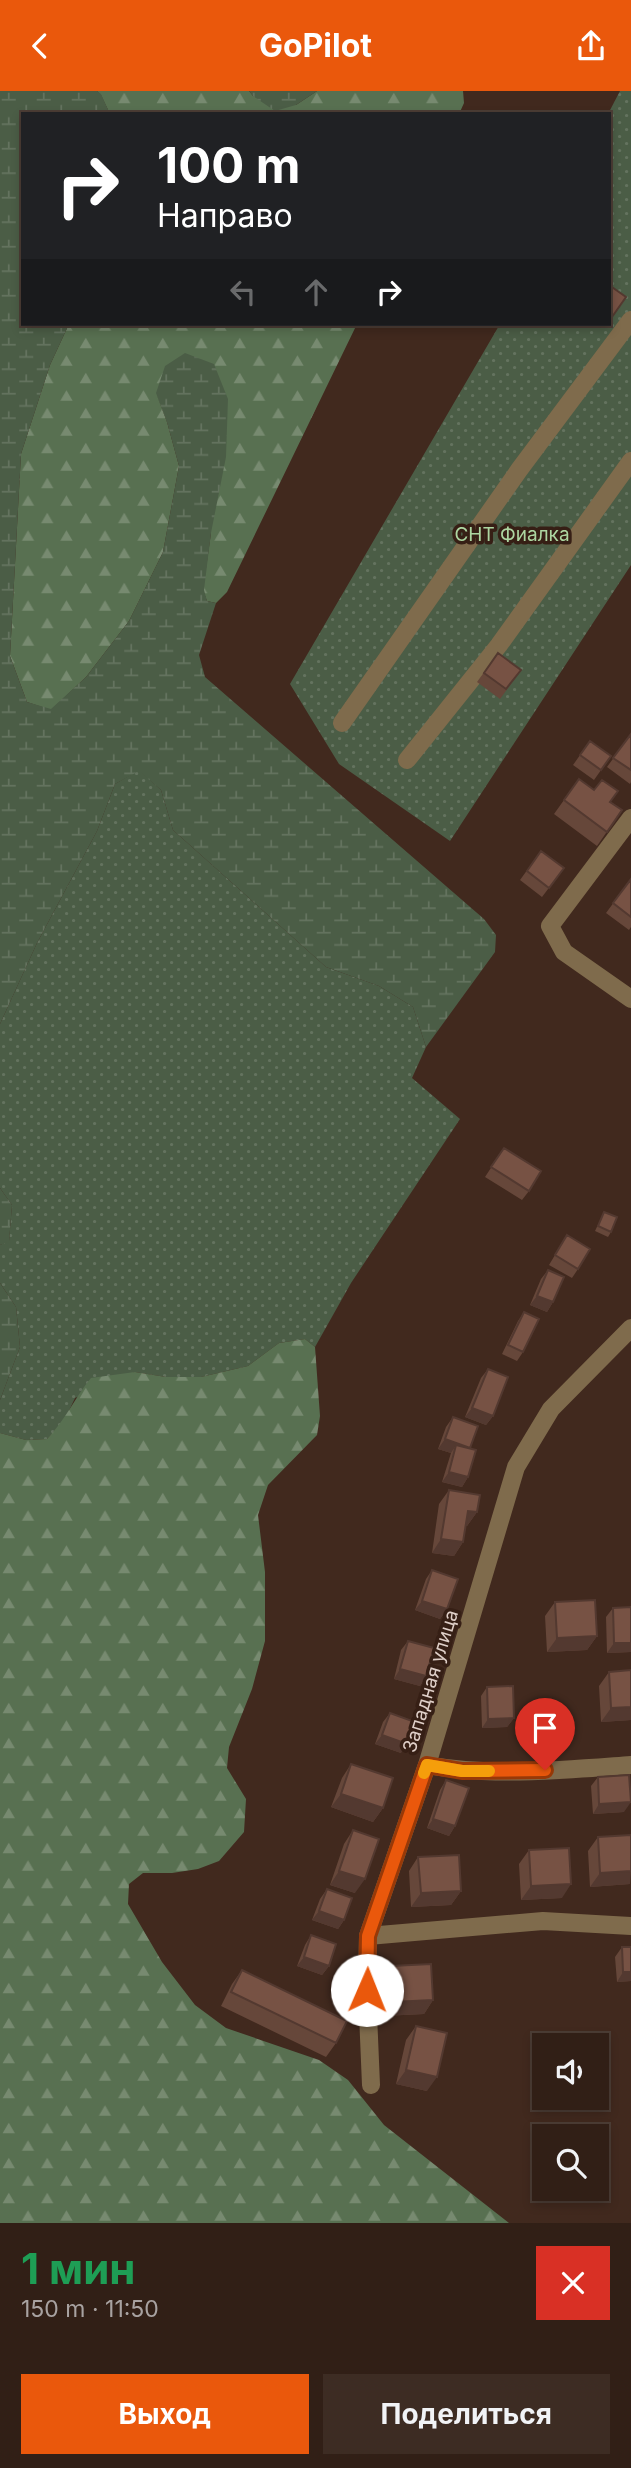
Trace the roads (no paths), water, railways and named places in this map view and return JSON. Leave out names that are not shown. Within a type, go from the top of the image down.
[{"type":"street","points":[[342,723],[519,470],[631,320]]},
{"type":"street","points":[[407,760],[499,645],[631,461]]},
{"type":"street","points":[[631,818],[550,926],[564,953],[631,999]]},
{"type":"street","name":"Западная улица","points":[[371,2085],[368,1936],[427,1765],[516,1467],[551,1409],[631,1328]]},
{"type":"street","points":[[427,1765],[462,1771],[631,1765]]},
{"type":"street","points":[[368,1936],[543,1921],[631,1926]]},
{"type":"park label","name":"СНТ Фиалка","points":[[512,534]]}]
